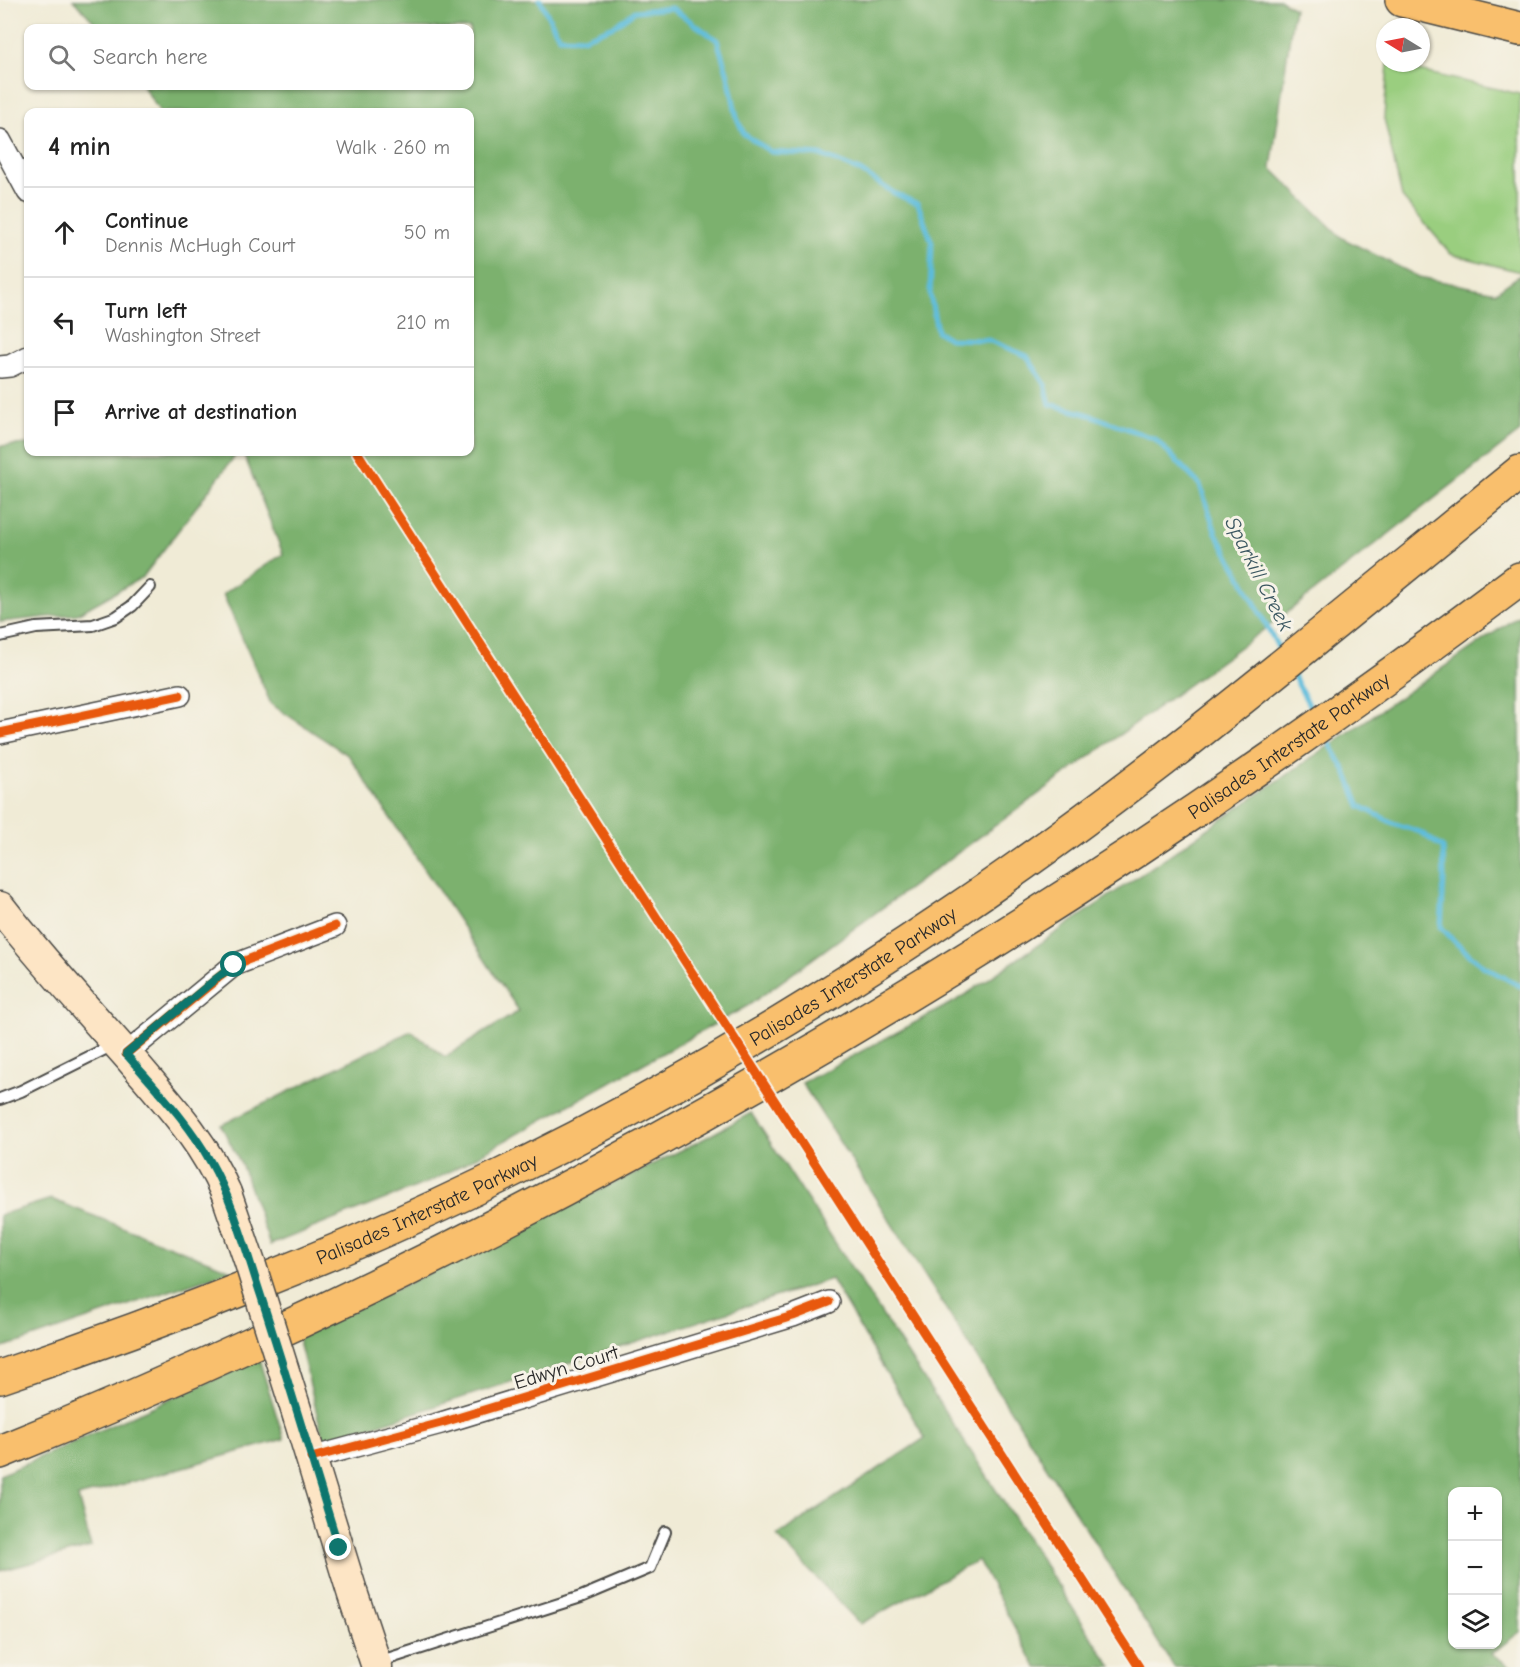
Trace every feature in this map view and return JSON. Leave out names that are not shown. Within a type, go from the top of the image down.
[{"type":"main road","points":[[1402,0],[1520,29]]},
{"type":"main road","name":"Palisades Interstate Parkway","points":[[0,1377],[189,1310],[356,1242],[525,1163],[627,1110],[780,1023],[955,911],[1108,802],[1520,472]]},
{"type":"main road","name":"Palisades Interstate Parkway","points":[[0,1452],[197,1368],[378,1284],[543,1200],[726,1101],[966,959],[1178,822],[1368,690],[1520,579]]},
{"type":"main road","points":[[3,916],[172,1107],[198,1140],[226,1193],[254,1274],[376,1665]]},
{"type":"street","points":[[0,140],[24,185]]},
{"type":"street","points":[[0,367],[10,366],[24,359]]},
{"type":"street","points":[[0,733],[180,695]]},
{"type":"street","points":[[121,1049],[234,965],[335,926]]},
{"type":"street","name":"Edwyn Court","points":[[311,1458],[441,1424],[541,1394],[793,1316],[829,1302]]},
{"type":"lane","points":[[0,636],[36,628],[93,625],[116,617],[132,606],[150,587]]},
{"type":"lane","points":[[0,1099],[121,1049]]},
{"type":"lane","points":[[376,1665],[581,1597],[650,1568],[665,1532]]},
{"type":"green space","points":[[73,0],[1280,0],[1294,8],[1271,168],[1342,238],[1419,277],[1496,292],[1520,275],[1520,432],[1284,615],[749,1005],[436,1179],[270,1245],[242,1166],[221,1125],[411,1031],[445,1057],[519,1011],[349,756],[271,704],[223,594],[283,554],[245,456],[474,456],[474,108],[157,108],[146,90],[474,90],[474,24],[96,24]]},
{"type":"green space","points":[[1387,72],[1423,72],[1520,94],[1520,272],[1451,254],[1402,197],[1384,118]]},
{"type":"green space","points":[[24,444],[24,456],[235,456],[143,577],[77,614],[0,622],[0,446]]},
{"type":"green space","points":[[1520,615],[1520,1632],[1502,1646],[1502,1487],[1448,1487],[1448,1649],[1498,1649],[1491,1654],[1512,1667],[1174,1667],[802,1083],[959,999]]},
{"type":"green space","points":[[751,1113],[1112,1667],[1036,1667],[978,1560],[860,1624],[777,1536],[925,1438],[831,1279],[324,1442],[298,1337],[698,1142]]},
{"type":"green space","points":[[51,1199],[231,1270],[0,1349],[0,1215]]},
{"type":"green space","points":[[259,1359],[284,1439],[78,1497],[91,1547],[0,1571],[0,1475]]},
{"type":"waterway","name":"Sparkill Creek","points":[[540,0],[559,37],[584,38],[614,26],[635,11],[672,8],[717,40],[728,75],[737,118],[744,134],[771,152],[821,155],[860,171],[894,193],[918,204],[932,243],[930,294],[937,331],[949,339],[988,340],[1027,356],[1045,384],[1050,404],[1090,415],[1155,439],[1200,485],[1216,533],[1281,653]]},
{"type":"waterway","name":"Sparkill Creek","points":[[1291,671],[1315,716]]},
{"type":"waterway","name":"Sparkill Creek","points":[[1325,735],[1346,772],[1360,806],[1393,823],[1420,832],[1443,848],[1441,927],[1483,966],[1520,986]]},
{"type":"cycle path","points":[[360,456],[1139,1667]]},
{"type":"cycle path","points":[[0,733],[180,695]]},
{"type":"cycle path","points":[[126,1054],[234,965],[335,926]]},
{"type":"cycle path","points":[[311,1458],[441,1423],[793,1316],[829,1302]]},
{"type":"route","points":[[234,965],[126,1054],[198,1140],[226,1193],[282,1361],[339,1548]]}]
